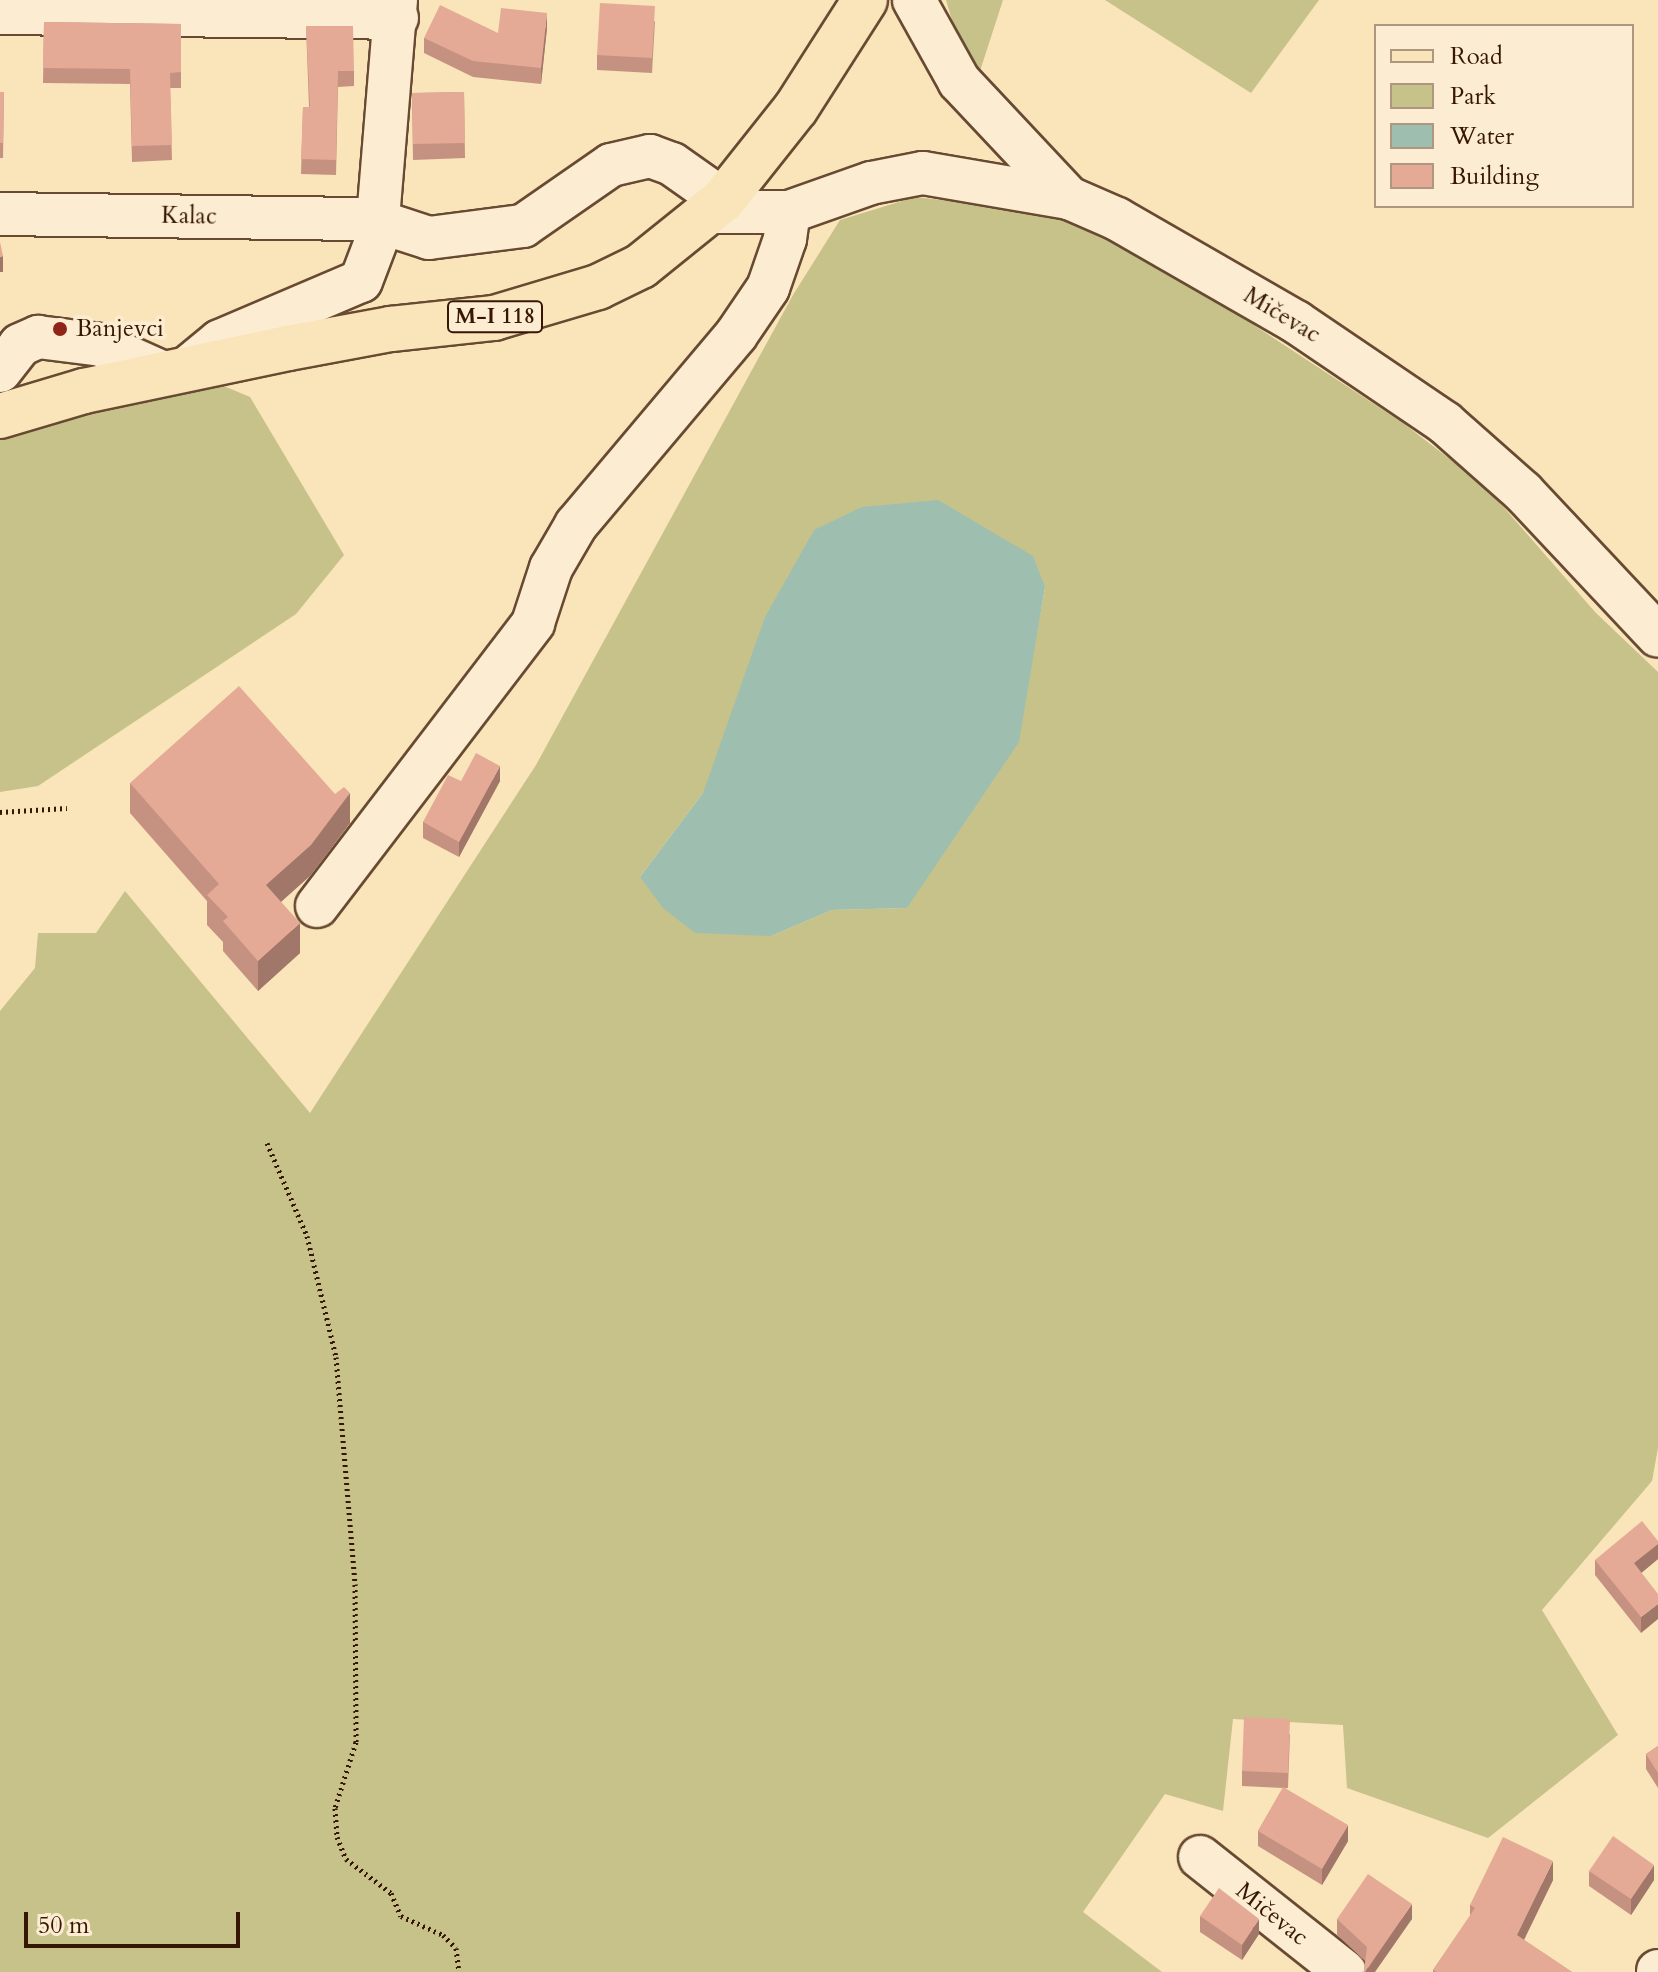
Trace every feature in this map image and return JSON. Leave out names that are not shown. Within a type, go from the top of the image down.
[{"type":"main road","name":"M-I 118","points":[[0,416],[175,371],[391,329],[494,318],[557,302],[641,266],[716,206],[796,108],[865,0]]},
{"type":"street","name":"Mičevac","points":[[914,0],[959,81],[1069,198],[1117,219],[1296,322],[1445,423],[1523,492],[1658,636]]},
{"type":"street","points":[[0,13],[396,9],[380,221],[361,281],[220,341],[175,371],[101,345],[38,337],[20,345],[0,371]]},
{"type":"street","name":"Kalac","points":[[0,214],[380,221],[429,238],[523,226],[611,165],[650,156],[672,164],[716,206]]},
{"type":"street","points":[[716,206],[789,212],[871,183],[923,173],[1069,198]]},
{"type":"street","points":[[317,906],[533,623],[551,568],[576,525],[768,288],[789,212]]},
{"type":"street","name":"Mičevac","points":[[1200,1857],[1345,1972]]},
{"type":"path","points":[[0,812],[67,808]]},
{"type":"path","points":[[267,1143],[307,1236],[336,1357],[355,1584],[356,1742],[335,1808],[337,1837],[346,1859],[391,1893],[401,1916],[443,1935],[456,1948],[459,1972]]},
{"type":"green space","points":[[946,0],[1003,0],[980,71],[953,24]]},
{"type":"green space","points":[[1105,0],[1319,0],[1251,93]]},
{"type":"green space","points":[[915,197],[1066,214],[1214,299],[1403,423],[1486,487],[1595,612],[1658,672],[1658,1448],[1652,1481],[1542,1610],[1618,1735],[1488,1838],[1347,1788],[1343,1725],[1233,1719],[1223,1811],[1165,1794],[1083,1912],[1162,1972],[0,1972],[0,1011],[35,968],[38,933],[96,933],[125,891],[310,1113],[536,765],[793,295],[840,220]],"holes":[[[1045,588],[1033,654],[907,908],[832,910],[771,936],[640,877],[703,793]]]},
{"type":"green space","points":[[219,384],[250,397],[344,555],[296,614],[38,786],[0,792],[0,432]]},
{"type":"water","points":[[938,500],[1033,556],[1045,587],[1019,742],[907,908],[832,910],[771,936],[695,933],[663,908],[640,877],[703,793],[765,617],[814,530],[862,507]]},
{"type":"building","points":[[600,3],[655,6],[652,58],[597,55]]},
{"type":"building","points":[[440,5],[498,33],[501,8],[547,13],[541,68],[473,61],[424,38]]},
{"type":"building","points":[[44,22],[181,24],[181,72],[170,73],[172,145],[132,146],[130,69],[43,68]]},
{"type":"building","points":[[306,26],[353,26],[354,71],[338,71],[336,160],[301,159],[303,107],[310,107]]},
{"type":"building","points":[[0,92],[4,92],[3,143],[0,143]]},
{"type":"building","points":[[464,92],[465,143],[413,144],[412,93]]},
{"type":"building","points":[[239,686],[335,794],[344,787],[350,793],[311,845],[266,885],[300,923],[258,961],[223,921],[228,917],[207,895],[219,884],[130,783]]},
{"type":"building","points":[[476,753],[500,766],[459,842],[423,822],[448,775],[461,781]]},
{"type":"building","points":[[1642,1521],[1658,1544],[1634,1563],[1658,1594],[1658,1604],[1641,1617],[1595,1560]]},
{"type":"building","points":[[1244,1717],[1290,1719],[1288,1773],[1242,1771]]},
{"type":"building","points":[[1658,1746],[1658,1773],[1646,1754]]},
{"type":"building","points":[[1283,1787],[1348,1825],[1322,1869],[1258,1831]]},
{"type":"building","points":[[1613,1836],[1654,1865],[1631,1899],[1589,1871]]},
{"type":"building","points":[[1503,1837],[1553,1861],[1517,1935],[1572,1972],[1433,1970],[1475,1908],[1470,1905]]},
{"type":"building","points":[[1368,1874],[1412,1904],[1365,1972],[1362,1972],[1367,1947],[1337,1919]]},
{"type":"building","points":[[1219,1888],[1259,1919],[1242,1945],[1200,1916]]},
{"type":"place","name":"Banjevci","points":[[60,329]]}]
